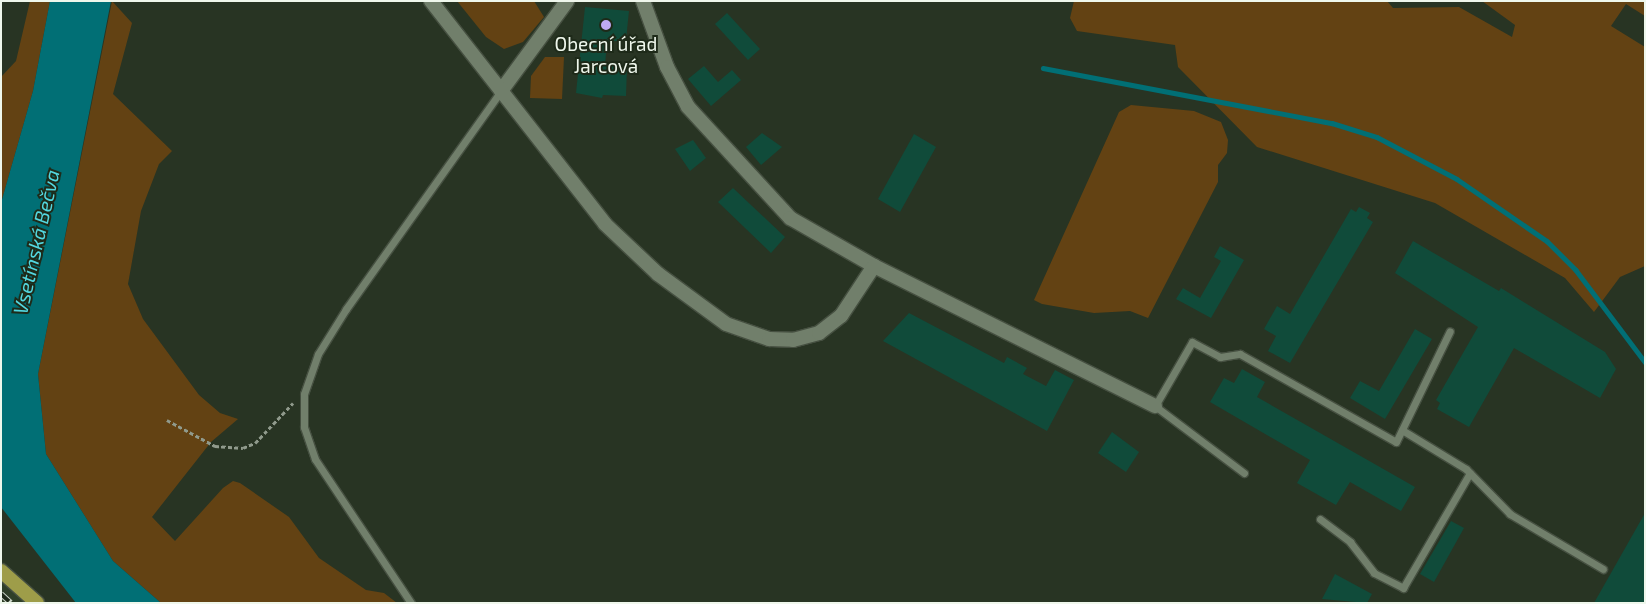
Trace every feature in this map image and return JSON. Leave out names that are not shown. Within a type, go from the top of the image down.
[{"type":"main road","points":[[1,571],[37,603]]},
{"type":"street","points":[[431,1],[605,224],[665,280],[726,324],[769,339],[793,340],[819,333],[841,316],[874,266]]},
{"type":"street","points":[[501,91],[567,1]]},
{"type":"street","points":[[643,1],[681,97],[733,161],[790,218],[874,266],[1155,406]]},
{"type":"lane","points":[[411,603],[315,459],[304,427],[304,394],[318,354],[346,309],[501,91]]},
{"type":"lane","points":[[1244,474],[1155,406],[1192,342],[1220,357],[1240,354],[1396,442],[1450,331]]},
{"type":"lane","points":[[1402,430],[1470,473],[1510,514],[1604,569]]},
{"type":"lane","points":[[1320,519],[1350,542],[1374,572],[1403,588],[1470,473]]},
{"type":"path","points":[[167,420],[216,446],[243,448],[255,443],[304,394]]},
{"type":"shaded area","points":[[30,1],[50,1],[33,91],[1,203],[1,77],[16,61]]},
{"type":"shaded area","points":[[112,1],[132,23],[113,94],[172,151],[159,164],[141,211],[128,284],[143,319],[199,395],[220,413],[238,419],[211,442],[152,517],[175,541],[223,488],[233,481],[240,483],[289,517],[319,558],[366,590],[384,593],[397,603],[161,603],[113,561],[46,454],[38,374]]},
{"type":"shaded area","points":[[457,1],[534,1],[544,17],[523,42],[504,49],[486,37]]},
{"type":"shaded area","points":[[1074,1],[1387,1],[1393,8],[1459,7],[1512,37],[1515,25],[1482,1],[1645,1],[1645,16],[1626,4],[1611,26],[1645,47],[1645,266],[1620,277],[1594,312],[1565,278],[1435,203],[1257,147],[1178,67],[1175,45],[1077,31],[1070,18]]},
{"type":"shaded area","points":[[545,57],[564,57],[562,99],[530,98],[531,76]]},
{"type":"shaded area","points":[[1131,105],[1194,111],[1221,122],[1228,140],[1227,153],[1218,165],[1218,182],[1148,318],[1130,311],[1094,313],[1042,304],[1034,300],[1119,112]]},
{"type":"shaded area","points":[[1,577],[30,603],[1,603]]},
{"type":"water","name":"Vsetínská Bečva","points":[[50,1],[111,1],[38,374],[46,454],[113,561],[161,603],[76,603],[1,507],[1,203],[33,91]]},
{"type":"building","points":[[585,7],[629,11],[626,40],[607,42],[605,65],[627,66],[626,96],[603,95],[602,98],[576,93]]},
{"type":"building","points":[[727,13],[760,49],[748,60],[715,24]]},
{"type":"building","points":[[704,66],[718,82],[732,70],[741,80],[711,106],[688,79]]},
{"type":"building","points":[[762,133],[782,147],[761,165],[746,147]]},
{"type":"building","points":[[914,134],[936,147],[900,212],[878,199]]},
{"type":"building","points":[[693,140],[706,158],[690,171],[675,149]]},
{"type":"building","points":[[733,188],[785,237],[771,253],[718,202]]},
{"type":"building","points":[[1359,207],[1370,213],[1367,218],[1373,222],[1290,363],[1268,351],[1276,336],[1264,329],[1277,306],[1290,314],[1351,209],[1356,212]]},
{"type":"building","points":[[1413,241],[1499,291],[1501,288],[1605,352],[1616,369],[1600,398],[1514,348],[1469,427],[1437,409],[1440,403],[1436,400],[1478,327],[1395,273]]},
{"type":"building","points":[[1220,246],[1244,260],[1211,318],[1176,299],[1183,288],[1200,298],[1221,261],[1214,257]]},
{"type":"building","points":[[909,313],[1004,363],[1007,357],[1027,368],[1023,374],[1046,386],[1055,370],[1074,380],[1047,431],[883,341]]},
{"type":"building","points":[[1415,329],[1432,339],[1385,419],[1350,398],[1360,381],[1379,391]]},
{"type":"building","points":[[1242,369],[1265,382],[1257,397],[1415,487],[1401,511],[1350,482],[1336,505],[1297,483],[1310,460],[1210,402],[1224,378],[1234,383]]},
{"type":"building","points":[[1112,432],[1139,452],[1126,472],[1098,453]]},
{"type":"building","points":[[1645,513],[1645,603],[1594,603]]},
{"type":"building","points":[[1451,521],[1464,528],[1434,582],[1420,574]]},
{"type":"building","points":[[1335,574],[1372,594],[1367,603],[1322,599]]},
{"type":"waterway","points":[[1043,68],[1332,123],[1377,137],[1457,179],[1547,241],[1576,270],[1645,362]]},
{"type":"railway","points":[[1,594],[11,603]]},
{"type":"place","name":"Obecní úřad Jarcová","points":[[606,25]]}]
